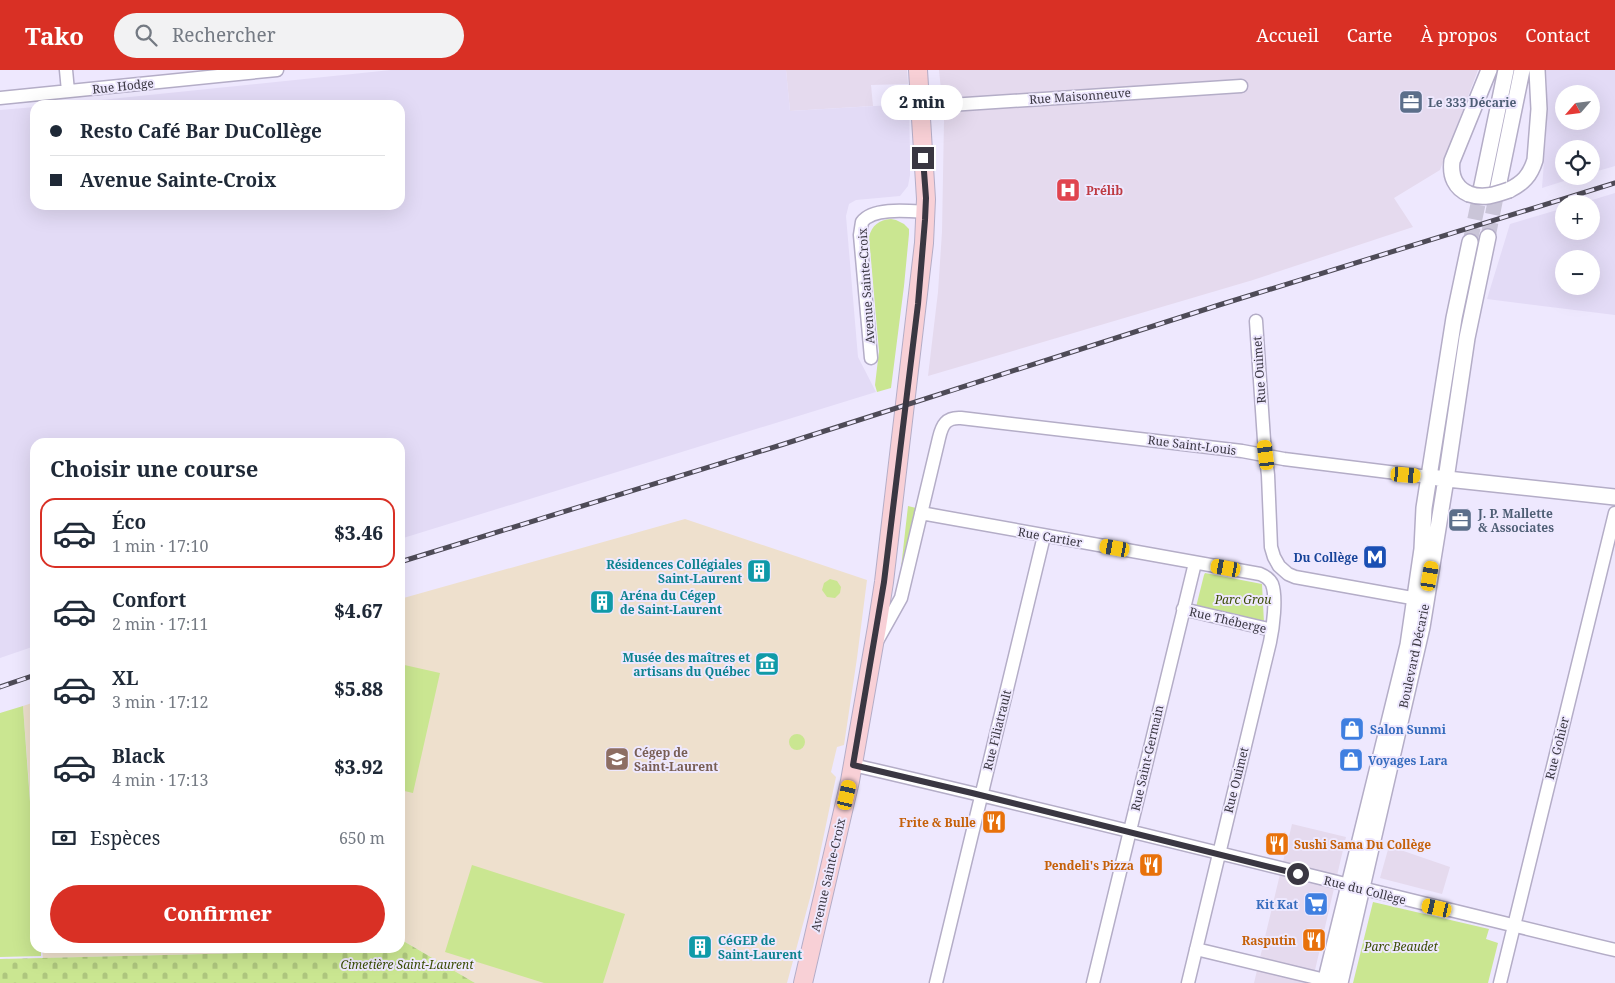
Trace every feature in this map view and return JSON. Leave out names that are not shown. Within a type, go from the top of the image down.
[{"type":"main road","name":"Avenue Sainte-Croix","points":[[802,983],[853,765],[884,582],[924,250],[926,212],[918,70]]},
{"type":"street","points":[[66,70],[68,91]]},
{"type":"street","name":"Rue Hodge","points":[[0,98],[277,70]]},
{"type":"street","points":[[1489,70],[1452,161],[1454,181],[1460,189],[1475,192],[1481,197],[1496,194],[1517,186],[1528,176],[1535,160],[1539,109],[1537,70]]},
{"type":"street","points":[[1475,192],[1506,70]]},
{"type":"street","points":[[1498,187],[1522,70]]},
{"type":"street","name":"Rue Maisonneuve","points":[[920,107],[1240,86]]},
{"type":"street","name":"Avenue Sainte-Croix","points":[[871,358],[860,235],[862,222],[868,216],[885,212],[926,212]]},
{"type":"street","name":"Boulevard Décarie","points":[[1420,599],[1446,479],[1467,338],[1488,237]]},
{"type":"street","name":"Boulevard Décarie","points":[[1330,982],[1417,650],[1424,508],[1454,318],[1470,242]]},
{"type":"street","name":"Rue Ouimet","points":[[1256,321],[1271,548],[1279,566],[1295,577],[1420,599]]},
{"type":"street","name":"Rue Saint-Louis","points":[[948,420],[961,418],[1429,477],[1615,497]]},
{"type":"street","name":"Avenue Sainte-Croix","points":[[873,648],[900,600],[941,430],[948,420]]},
{"type":"street","name":"Rue Cartier","points":[[921,513],[1260,574],[1267,578]]},
{"type":"street","name":"Rue Gohier","points":[[1500,983],[1615,513]]},
{"type":"street","name":"Rue Filiatrault","points":[[936,983],[1044,536]]},
{"type":"street","name":"Rue Saint-Germain","points":[[1093,983],[1194,563]]},
{"type":"street","name":"Rue Ouimet","points":[[1188,983],[1272,630],[1273,590],[1267,578]]},
{"type":"street","name":"Rue Théberge","points":[[1183,609],[1272,630]]},
{"type":"street","name":"Rue du Collège","points":[[853,765],[1615,950]]},
{"type":"street","points":[[1196,949],[1330,982]]},
{"type":"shaded area","points":[[391,70],[786,70],[790,111],[909,104],[910,175],[908,186],[900,196],[856,200],[849,204],[846,216],[858,357],[876,392],[405,537],[405,438],[30,438],[30,648],[0,658],[0,110],[30,107],[30,210],[405,210],[405,100],[100,100]]},
{"type":"shaded area","points":[[786,70],[907,70],[908,84],[871,85],[873,106],[790,111]]},
{"type":"shaded area","points":[[939,70],[1478,70],[1440,170],[1394,198],[1413,227],[1253,280],[928,376],[938,292],[942,232],[944,120]]},
{"type":"shaded area","points":[[1546,70],[1615,70],[1615,166],[1600,170],[1600,140],[1555,140],[1555,184],[1542,188],[1546,134]]},
{"type":"shaded area","points":[[1615,193],[1615,315],[1487,299],[1510,224],[1555,211],[1555,240],[1600,240],[1600,198]]},
{"type":"shaded area","name":"Cégep de Saint-Laurent","points":[[685,519],[867,580],[844,745],[837,747],[831,772],[836,777],[813,887],[787,983],[475,983],[405,942],[405,598]]},
{"type":"shaded area","points":[[30,704],[30,797],[23,706]]},
{"type":"shaded area","points":[[1292,824],[1346,837],[1312,983],[1254,983]]},
{"type":"shaded area","points":[[1389,846],[1450,867],[1442,894],[1380,878]]},
{"type":"shaded area","points":[[42,953],[246,953],[43,958]]},
{"type":"green space","points":[[891,219],[904,224],[909,229],[909,234],[891,388],[877,392],[875,385],[879,351],[869,237],[872,229],[877,224]]},
{"type":"green space","points":[[908,506],[916,508],[901,568]]},
{"type":"green space","name":"Parc Grou","points":[[1205,573],[1262,584],[1264,623],[1196,607]]},
{"type":"green space","points":[[830,579],[837,581],[841,587],[840,593],[835,598],[827,597],[822,590],[824,583]]},
{"type":"green space","points":[[405,665],[440,673],[413,793],[405,791]]},
{"type":"green space","points":[[23,706],[30,802],[30,953],[41,953],[41,956],[0,957],[0,713]]},
{"type":"green space","points":[[794,734],[800,734],[805,739],[803,748],[794,750],[789,745],[789,739]]},
{"type":"green space","points":[[472,865],[625,914],[603,983],[544,983],[445,952]]},
{"type":"green space","name":"Parc Beaudet","points":[[1373,902],[1489,929],[1486,939],[1498,943],[1488,983],[1353,983]]},
{"type":"green space","name":"Cimetière Saint-Laurent","points":[[405,942],[475,983],[0,983],[0,959],[246,953],[405,953]]},
{"type":"tunnel","points":[[1488,237],[1498,187]]},
{"type":"tunnel","points":[[1470,242],[1481,190]]},
{"type":"railway","points":[[405,560],[784,444],[1219,305],[1615,183]]},
{"type":"railway","points":[[0,687],[30,677]]},
{"type":"place","name":"Le 333 Décarie","points":[[1411,102]]},
{"type":"place","name":"Prélib","points":[[1068,190]]},
{"type":"place","name":"J. P. Mallette & Associates","points":[[1460,520]]},
{"type":"place","name":"Du Collège","points":[[1375,557]]},
{"type":"place","name":"Résidences Collégiales Saint-Laurent","points":[[759,571]]},
{"type":"place","name":"Aréna du Cégep de Saint-Laurent","points":[[602,602]]},
{"type":"place","name":"Musée des maîtres et artisans du Québec","points":[[767,664]]},
{"type":"place","name":"Salon Sunmi","points":[[1352,729]]},
{"type":"place","name":"Cégep de Saint-Laurent","points":[[617,759]]},
{"type":"place","name":"Voyages Lara","points":[[1351,760]]},
{"type":"place","name":"Frite & Bulle","points":[[994,822]]},
{"type":"place","name":"Sushi Sama Du Collège","points":[[1277,844]]},
{"type":"place","name":"Pendeli's Pizza","points":[[1151,865]]},
{"type":"place","name":"Kit Kat","points":[[1316,904]]},
{"type":"place","name":"Rasputin","points":[[1314,940]]},
{"type":"place","name":"CéGEP de Saint-Laurent","points":[[700,947]]},
{"type":"route","points":[[923,158],[926,198],[918,304],[884,582],[853,765],[1298,874]]}]
